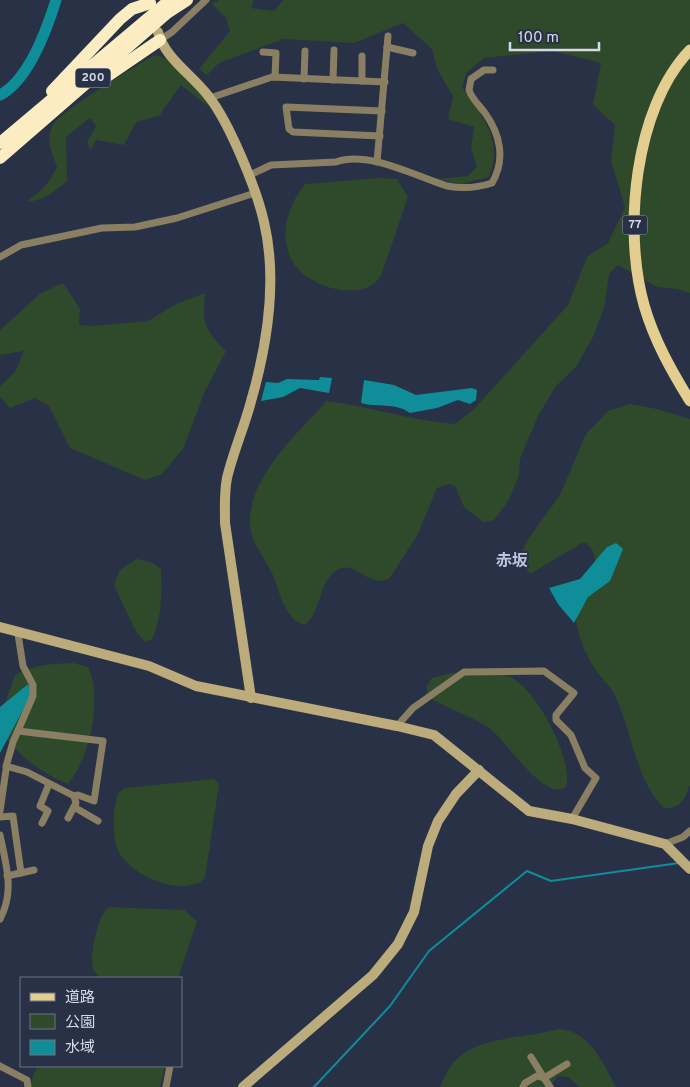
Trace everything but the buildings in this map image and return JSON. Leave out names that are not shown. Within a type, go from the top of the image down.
[{"type":"highway","name":"200","points":[[3,141],[170,0]]},
{"type":"highway","name":"200","points":[[0,158],[155,23],[187,0]]},
{"type":"highway","points":[[3,141],[120,19],[132,9],[151,4]]},
{"type":"highway","points":[[35,128],[159,36]]},
{"type":"main road","name":"77","points":[[690,50],[667,83],[652,119],[639,168],[635,207],[636,254],[644,304],[668,365],[690,401]]},
{"type":"street","points":[[206,0],[172,32],[159,36],[173,59],[210,98],[227,128],[255,193],[268,246],[273,285],[268,324],[251,404],[228,478],[225,499],[225,523],[251,698]]},
{"type":"street","points":[[377,162],[388,36]]},
{"type":"street","points":[[388,47],[413,53]]},
{"type":"street","points":[[333,80],[334,50]]},
{"type":"street","points":[[304,78],[305,51]]},
{"type":"street","points":[[263,52],[276,53],[275,77]]},
{"type":"street","points":[[362,56],[362,81]]},
{"type":"street","points":[[248,176],[271,165],[336,162],[345,158],[377,162],[447,186],[461,188],[479,187],[492,183],[500,165],[498,138],[495,128],[469,90],[471,79],[484,70],[493,70]]},
{"type":"street","points":[[210,98],[275,77],[385,82]]},
{"type":"street","points":[[380,136],[293,132],[289,129],[286,107],[382,111]]},
{"type":"street","points":[[0,258],[21,245],[102,228],[135,227],[177,218],[255,193]]},
{"type":"street","points":[[0,627],[18,634],[114,655],[149,666],[196,686],[434,735],[529,811],[572,819],[665,844],[690,869]]},
{"type":"street","points":[[0,811],[6,766],[18,731],[34,696],[34,690],[23,666],[18,634]]},
{"type":"street","points":[[397,726],[413,708],[464,672],[544,671],[574,693],[556,715],[556,720],[571,735],[585,768],[596,778],[572,819]]},
{"type":"street","points":[[6,766],[27,772],[74,796],[78,795],[94,801],[103,741],[18,731]]},
{"type":"street","points":[[243,1087],[373,975],[398,944],[414,912],[428,846],[438,821],[456,794],[479,770]]},
{"type":"street","points":[[42,823],[48,811],[40,806],[49,784]]},
{"type":"street","points":[[68,818],[76,803],[74,796]]},
{"type":"street","points":[[74,807],[98,821]]},
{"type":"street","points":[[0,817],[13,816],[21,873]]},
{"type":"street","points":[[665,844],[683,838],[690,831]]},
{"type":"street","points":[[0,835],[8,876],[8,905],[0,920]]},
{"type":"street","points":[[8,876],[34,870]]},
{"type":"street","points":[[531,1057],[550,1087]]},
{"type":"street","points":[[522,1087],[537,1076],[544,1078],[567,1064]]},
{"type":"street","points":[[0,1066],[27,1080],[28,1087]]},
{"type":"street","points":[[166,1087],[170,1067]]},
{"type":"green space","points":[[219,0],[254,0],[251,8],[274,11],[283,0],[690,0],[690,293],[678,289],[657,287],[618,265],[609,274],[605,304],[594,335],[576,367],[556,386],[538,416],[520,459],[519,475],[509,500],[494,520],[483,522],[464,507],[455,486],[449,484],[437,488],[418,534],[390,578],[376,581],[351,569],[339,569],[327,580],[315,612],[305,625],[293,619],[285,607],[275,580],[251,532],[250,517],[253,501],[267,471],[276,457],[326,401],[359,406],[422,420],[455,424],[474,409],[568,305],[587,257],[608,243],[625,207],[611,161],[615,125],[593,105],[601,63],[553,51],[484,58],[467,72],[462,87],[489,129],[494,151],[489,177],[460,184],[435,179],[468,176],[477,166],[471,149],[474,127],[448,119],[453,96],[438,71],[432,49],[403,23],[354,43],[283,39],[219,63],[207,75],[199,69],[230,31],[226,18],[212,4]]},
{"type":"green space","points":[[156,55],[180,69],[193,83],[209,107],[181,85],[159,116],[136,122],[124,145],[96,140],[91,150],[87,142],[96,126],[90,118],[66,137],[67,181],[48,195],[38,200],[26,202],[44,187],[57,166],[50,146],[49,137],[52,126],[69,110],[100,88]]},
{"type":"green space","points":[[377,178],[397,179],[408,197],[381,276],[373,284],[363,289],[340,290],[328,287],[306,276],[291,259],[287,248],[286,226],[298,193],[305,184]]},
{"type":"green space","points":[[63,283],[80,309],[79,325],[92,326],[148,321],[176,304],[205,293],[204,312],[206,325],[213,337],[226,351],[204,393],[183,449],[162,474],[145,480],[70,448],[49,406],[35,398],[10,408],[0,397],[0,386],[15,372],[24,351],[0,355],[0,330],[41,293]]},
{"type":"green space","points":[[630,404],[657,409],[690,419],[690,785],[682,802],[670,808],[664,808],[646,782],[619,704],[612,690],[599,675],[585,651],[580,637],[576,623],[577,607],[594,569],[595,559],[593,551],[586,543],[582,543],[530,574],[520,562],[521,553],[529,538],[560,495],[586,434],[608,411]]},
{"type":"green space","points":[[137,559],[153,563],[161,569],[160,614],[152,639],[145,642],[136,632],[114,585],[120,570]]},
{"type":"green space","points":[[73,663],[88,667],[94,694],[94,710],[92,727],[83,759],[68,784],[48,775],[30,762],[0,730],[3,709],[15,675],[22,671],[51,664]]},
{"type":"green space","points":[[482,672],[505,675],[522,685],[542,711],[559,744],[567,775],[566,787],[557,789],[547,786],[525,767],[488,727],[433,700],[427,693],[427,685],[432,678],[451,673]]},
{"type":"green space","points":[[214,779],[219,784],[205,878],[196,884],[184,886],[171,885],[144,875],[124,859],[118,850],[114,829],[114,814],[118,793],[125,788]]},
{"type":"green space","points":[[108,907],[184,910],[197,921],[178,977],[99,977],[93,968],[92,954],[98,927]]},
{"type":"green space","points":[[559,1029],[570,1031],[587,1042],[600,1059],[616,1087],[580,1087],[568,1077],[558,1076],[550,1087],[440,1087],[453,1063],[462,1054],[474,1048],[503,1039]]},
{"type":"green space","points":[[37,1067],[165,1067],[160,1087],[29,1087]]},
{"type":"water","points":[[320,377],[332,378],[329,393],[300,388],[283,397],[261,401],[266,382],[278,383],[287,379],[319,380]]},
{"type":"water","points":[[364,380],[394,385],[416,395],[472,388],[477,390],[476,400],[470,404],[458,400],[437,408],[410,413],[392,406],[361,403]]},
{"type":"water","points":[[616,543],[623,549],[610,581],[588,597],[574,623],[558,604],[549,588],[580,579],[607,547]]},
{"type":"water","points":[[27,685],[31,686],[31,695],[0,753],[0,707]]},
{"type":"waterway","points":[[0,95],[20,78],[36,53],[56,0]]},
{"type":"waterway","points":[[314,1087],[390,1006],[429,951],[527,871],[551,881],[679,863]]},
{"type":"district","name":"赤坂","points":[[512,562]]}]
